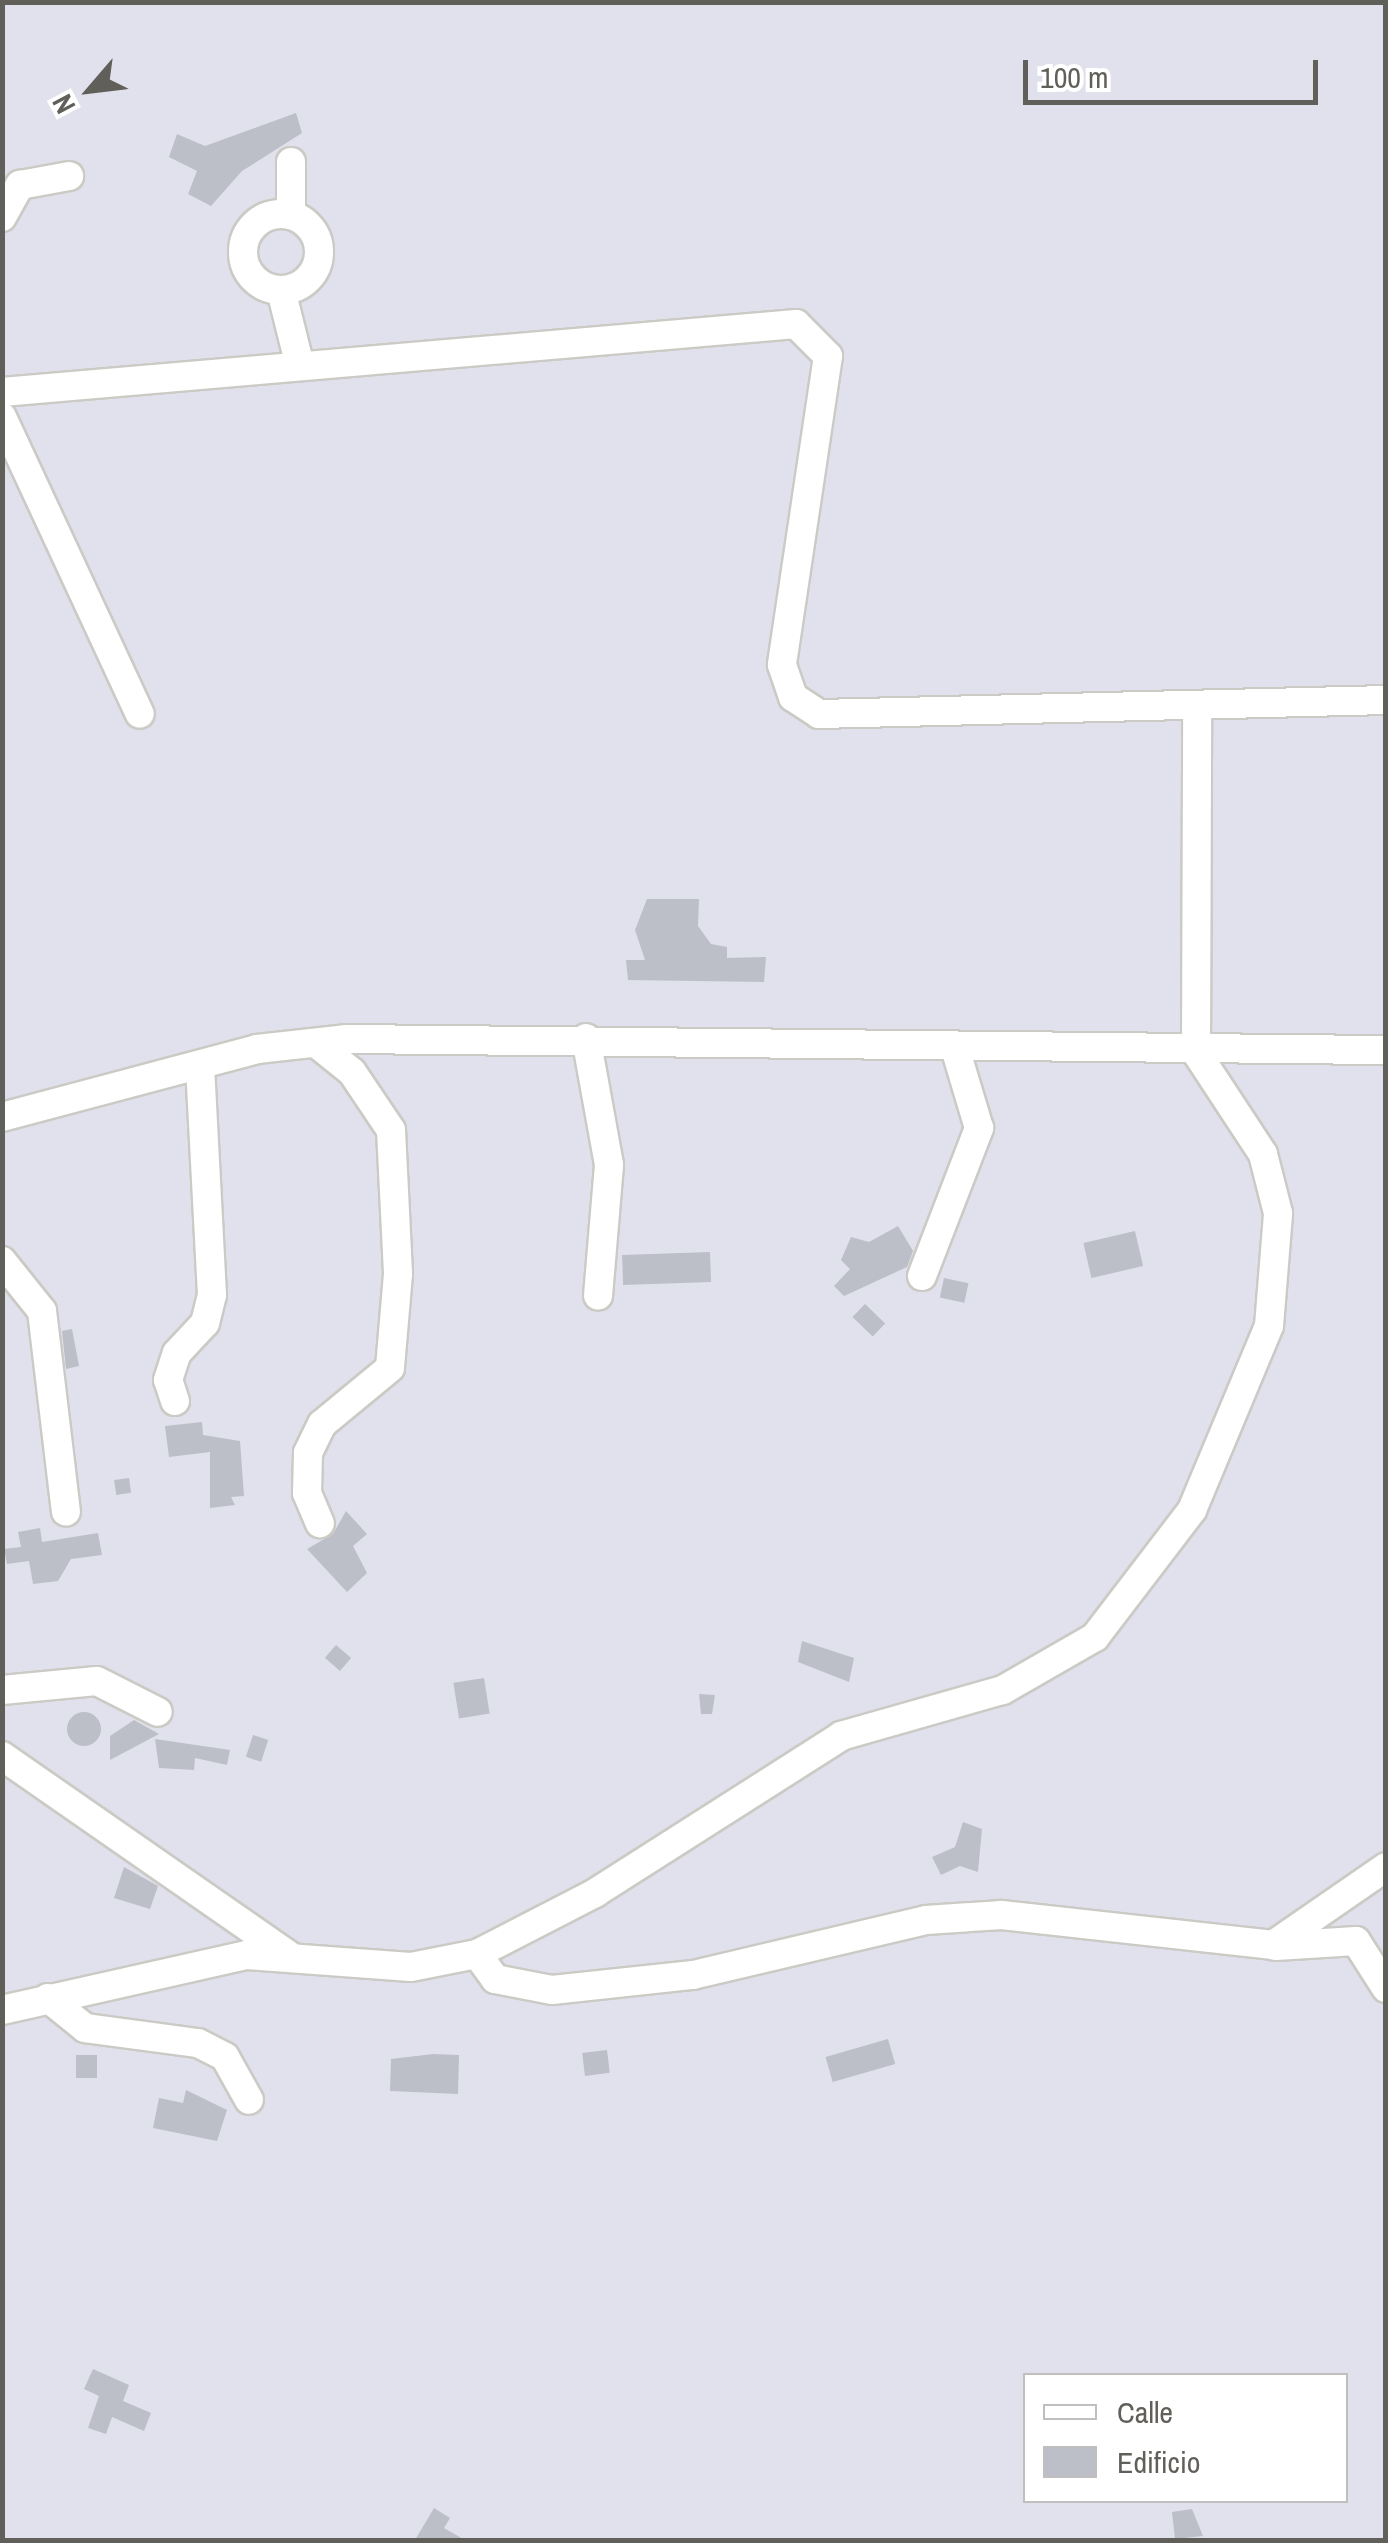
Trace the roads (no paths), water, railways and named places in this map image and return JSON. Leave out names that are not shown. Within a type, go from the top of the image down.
[{"type":"street","points":[[291,162],[291,215]]},
{"type":"street","points":[[2,218],[20,185],[69,176]]},
{"type":"street","points":[[291,215],[315,234],[317,265],[281,290],[252,277],[244,246],[260,220],[291,215]]},
{"type":"street","points":[[281,290],[300,366]]},
{"type":"street","points":[[2,392],[796,324],[828,356],[782,665],[794,697],[819,714],[1386,700]]},
{"type":"street","points":[[2,417],[140,714]]},
{"type":"street","points":[[2,2010],[247,1955],[411,1967],[477,1954],[595,1892],[841,1736],[1003,1690],[1095,1637],[1192,1510],[1268,1326],[1278,1213],[1263,1154],[1196,1052],[1196,707]]},
{"type":"street","points":[[2,1116],[200,1066],[316,1043],[586,1038],[1196,1052],[1386,1050]]},
{"type":"street","points":[[586,1038],[610,1166],[598,1296]]},
{"type":"street","points":[[316,1043],[352,1072],[391,1130],[398,1274],[390,1368],[322,1424],[308,1453],[307,1493],[320,1522]]},
{"type":"street","points":[[922,1276],[980,1128],[954,1048]]},
{"type":"street","points":[[175,1401],[168,1380],[177,1353],[206,1324],[212,1296],[200,1066]]},
{"type":"street","points":[[2,1261],[42,1311],[66,1512]]},
{"type":"street","points":[[2,1690],[97,1681],[158,1712]]},
{"type":"street","points":[[2,1756],[221,1916],[292,1957]]},
{"type":"street","points":[[1273,1945],[1386,1867]]},
{"type":"street","points":[[477,1954],[494,1978],[552,1990],[693,1975],[926,1920],[1002,1915],[1273,1945],[1356,1941],[1386,1988]]},
{"type":"street","points":[[48,1998],[85,2028],[198,2043],[225,2058],[249,2100]]}]
